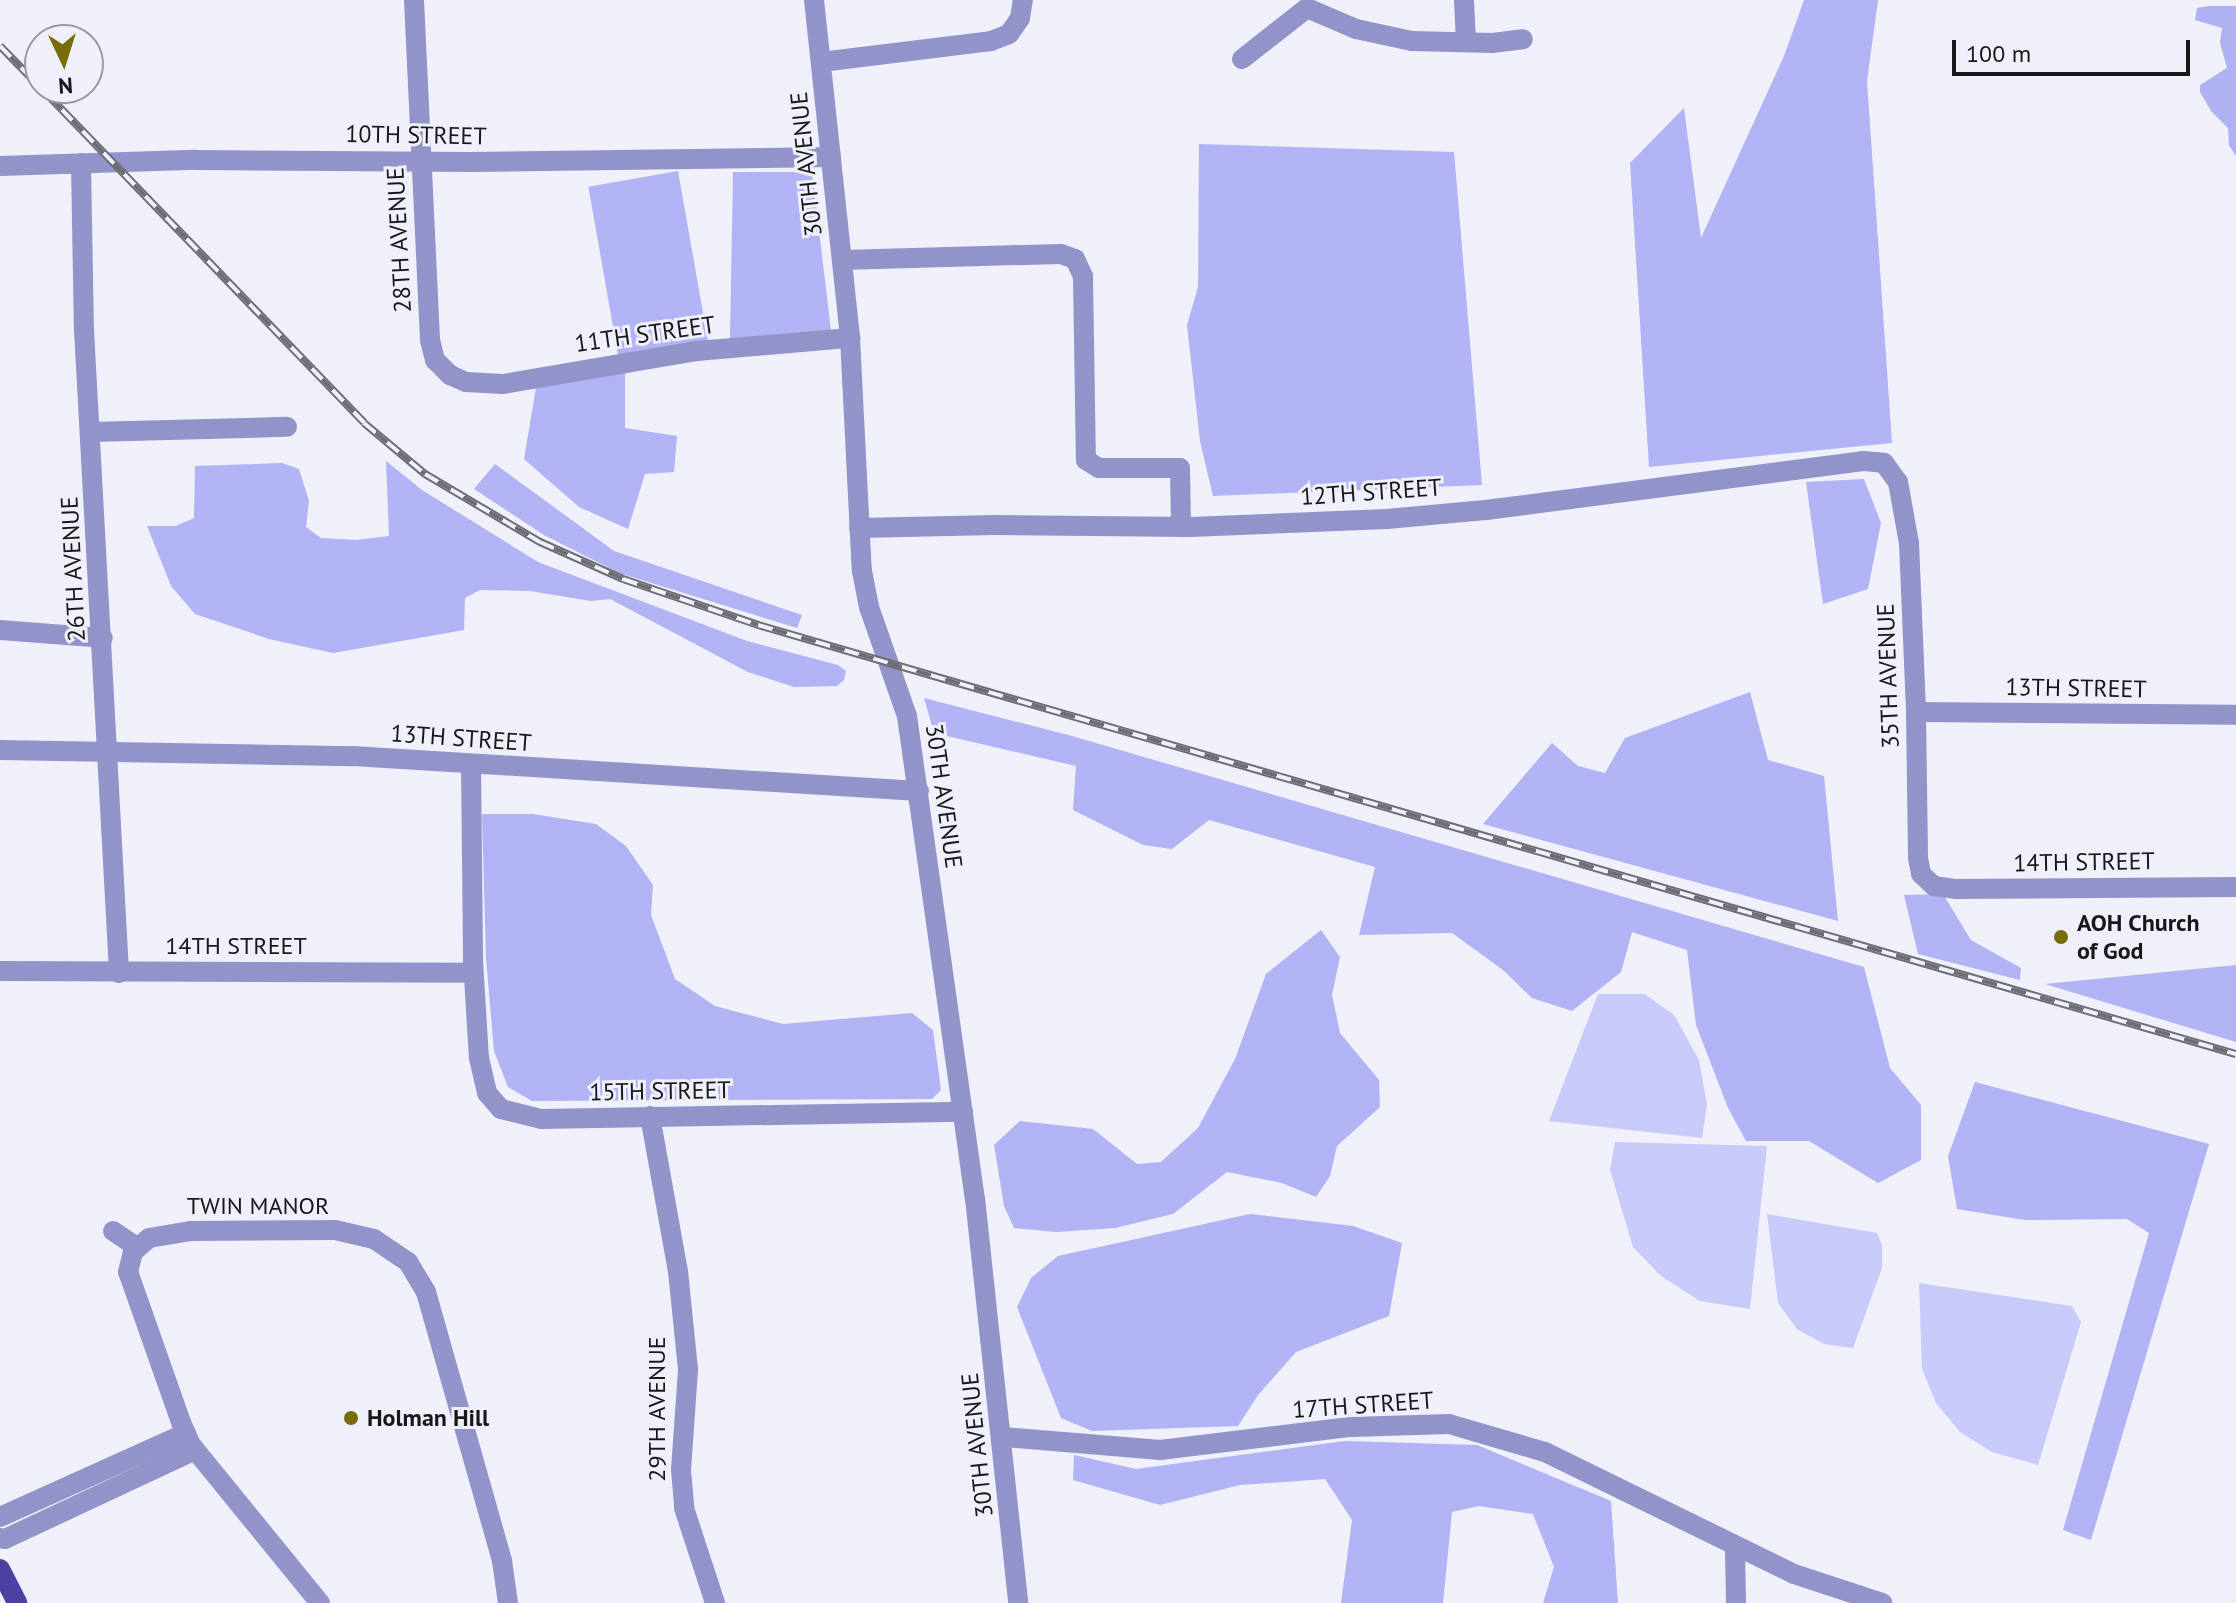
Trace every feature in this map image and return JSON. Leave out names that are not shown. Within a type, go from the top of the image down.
[{"type":"main road","points":[[0,1569],[17,1603]]},
{"type":"street","name":"28TH AVENUE","points":[[414,0],[430,340],[435,360],[450,375]]},
{"type":"street","name":"30TH AVENUE","points":[[814,0],[850,338],[859,528],[869,607],[902,696],[919,791],[1003,1437],[1018,1603]]},
{"type":"street","points":[[821,62],[991,41],[1009,34],[1020,18],[1023,0]]},
{"type":"street","points":[[1464,0],[1466,42]]},
{"type":"street","points":[[1242,59],[1304,4],[1356,29],[1388,37],[1466,42],[1523,39]]},
{"type":"street","name":"10TH STREET","points":[[0,166],[291,159],[421,161],[831,157]]},
{"type":"street","name":"26TH AVENUE","points":[[81,163],[84,330],[119,973]]},
{"type":"street","points":[[842,260],[1061,254],[1075,259],[1083,276],[1086,460],[1099,468],[1180,468],[1181,527]]},
{"type":"street","name":"11TH STREET","points":[[450,375],[466,382],[503,384],[697,351],[850,338]]},
{"type":"street","points":[[91,432],[287,427]]},
{"type":"street","name":"12TH STREET","points":[[859,528],[981,525],[1181,527],[1415,517],[1863,461],[1884,463]]},
{"type":"street","name":"35TH AVENUE","points":[[1884,463],[1898,482],[1909,543],[1918,858],[1921,874],[1934,886]]},
{"type":"street","points":[[0,630],[103,638]]},
{"type":"street","name":"13TH STREET","points":[[1916,712],[2236,715]]},
{"type":"street","name":"13TH STREET","points":[[0,750],[353,756],[919,791]]},
{"type":"street","points":[[471,764],[473,973]]},
{"type":"street","name":"14TH STREET","points":[[1934,886],[1974,890],[2236,887]]},
{"type":"street","name":"14TH STREET","points":[[0,971],[473,973]]},
{"type":"street","name":"15TH STREET","points":[[473,973],[479,1058],[487,1093],[501,1109],[541,1119],[963,1112]]},
{"type":"street","name":"29TH AVENUE","points":[[650,1116],[678,1271],[688,1370],[681,1470],[684,1508],[715,1603]]},
{"type":"street","name":"TWIN MANOR","points":[[138,1248],[149,1238],[191,1231],[335,1230],[374,1239],[408,1262],[426,1292],[502,1561],[508,1603]]},
{"type":"street","points":[[113,1231],[138,1248],[128,1272],[191,1442],[320,1603]]},
{"type":"street","name":"17TH STREET","points":[[1003,1437],[1160,1450],[1351,1427],[1449,1424],[1545,1452],[1735,1548],[1794,1574],[1882,1603]]},
{"type":"street","points":[[0,1517],[191,1442]]},
{"type":"street","points":[[0,1538],[47,1520],[191,1442]]},
{"type":"street","points":[[1735,1548],[1736,1603]]},
{"type":"shaded area","points":[[1804,0],[1878,0],[1867,81],[1892,443],[1649,467],[1630,163],[1684,108],[1701,238],[1784,56]]},
{"type":"shaded area","points":[[2236,6],[2236,156],[2229,145],[2228,128],[2211,111],[2200,92],[2200,85],[2227,68],[2220,43],[2222,28],[2195,20],[2197,8]]},
{"type":"shaded area","points":[[1199,144],[1454,152],[1482,485],[1213,496],[1200,441],[1187,325],[1198,287]]},
{"type":"shaded area","points":[[678,171],[708,341],[618,357],[588,187]]},
{"type":"shaded area","points":[[733,172],[812,172],[831,331],[730,339]]},
{"type":"shaded area","points":[[625,370],[625,428],[677,436],[674,472],[645,474],[628,529],[579,507],[524,459],[536,388]]},
{"type":"shaded area","points":[[386,461],[422,490],[538,562],[747,641],[838,665],[846,671],[844,680],[837,686],[794,687],[748,672],[610,599],[591,601],[530,591],[480,590],[465,598],[464,630],[333,653],[269,639],[195,614],[171,586],[147,526],[176,526],[194,518],[195,466],[282,463],[299,469],[309,501],[306,527],[321,538],[356,540],[389,536]]},
{"type":"shaded area","points":[[495,464],[614,551],[802,615],[797,628],[619,573],[544,535],[474,489]]},
{"type":"shaded area","points":[[1864,479],[1881,523],[1868,589],[1823,604],[1806,482]]},
{"type":"shaded area","points":[[1750,692],[1768,760],[1824,776],[1838,921],[1483,824],[1552,743],[1578,766],[1605,773],[1625,738]]},
{"type":"shaded area","points":[[924,698],[1072,736],[1864,967],[1890,1068],[1921,1105],[1921,1160],[1878,1183],[1809,1141],[1746,1141],[1728,1108],[1696,1025],[1687,950],[1632,932],[1621,972],[1572,1011],[1532,998],[1503,970],[1452,933],[1359,935],[1375,867],[1209,820],[1172,849],[1143,845],[1073,810],[1076,766],[934,733]]},
{"type":"shaded area","points":[[482,814],[533,814],[596,824],[626,846],[653,885],[651,915],[675,979],[715,1006],[783,1024],[912,1013],[933,1030],[941,1090],[932,1099],[532,1101],[508,1087],[494,1051],[486,958]]},
{"type":"shaded area","points":[[1943,894],[1971,940],[2021,968],[2020,980],[1918,954],[1904,895]]},
{"type":"shaded area","points":[[1321,930],[1340,957],[1332,995],[1340,1033],[1379,1080],[1380,1107],[1337,1146],[1330,1176],[1316,1197],[1282,1183],[1227,1172],[1173,1214],[1115,1228],[1056,1232],[1014,1228],[1004,1206],[994,1145],[1020,1121],[1093,1129],[1137,1164],[1161,1162],[1198,1128],[1235,1059],[1266,974]]},
{"type":"shaded area","points":[[2236,965],[2236,1042],[2045,984]]},
{"type":"shaded area","points":[[1598,994],[1645,994],[1674,1015],[1699,1060],[1707,1105],[1702,1138],[1549,1121]]},
{"type":"shaded area","points":[[1975,1082],[2209,1144],[2091,1540],[2063,1530],[2149,1233],[2127,1219],[2025,1220],[1957,1209],[1948,1156]]},
{"type":"shaded area","points":[[1615,1142],[1767,1146],[1750,1309],[1700,1301],[1661,1276],[1633,1247],[1610,1170]]},
{"type":"shaded area","points":[[1250,1214],[1353,1226],[1402,1243],[1389,1316],[1296,1352],[1258,1395],[1238,1426],[1092,1431],[1061,1418],[1017,1307],[1031,1278],[1058,1256]]},
{"type":"shaded area","points":[[1767,1214],[1877,1233],[1882,1245],[1882,1268],[1853,1348],[1824,1344],[1797,1329],[1778,1303]]},
{"type":"shaded area","points":[[1919,1283],[2072,1306],[2081,1322],[2038,1465],[1992,1452],[1960,1432],[1936,1403],[1922,1369]]},
{"type":"shaded area","points":[[1345,1441],[1477,1445],[1611,1501],[1618,1603],[1543,1603],[1554,1567],[1533,1514],[1479,1506],[1452,1512],[1443,1603],[1341,1603],[1352,1520],[1325,1479],[1240,1485],[1160,1505],[1073,1480],[1074,1455],[1136,1469]]},
{"type":"railway","points":[[0,46],[24,71]]},
{"type":"railway","points":[[56,104],[364,423],[425,474],[540,542],[623,579],[758,625],[2236,1054]]},
{"type":"place","name":"AOH Church of God","points":[[2061,937]]},
{"type":"place","name":"Holman Hill","points":[[351,1418]]}]
